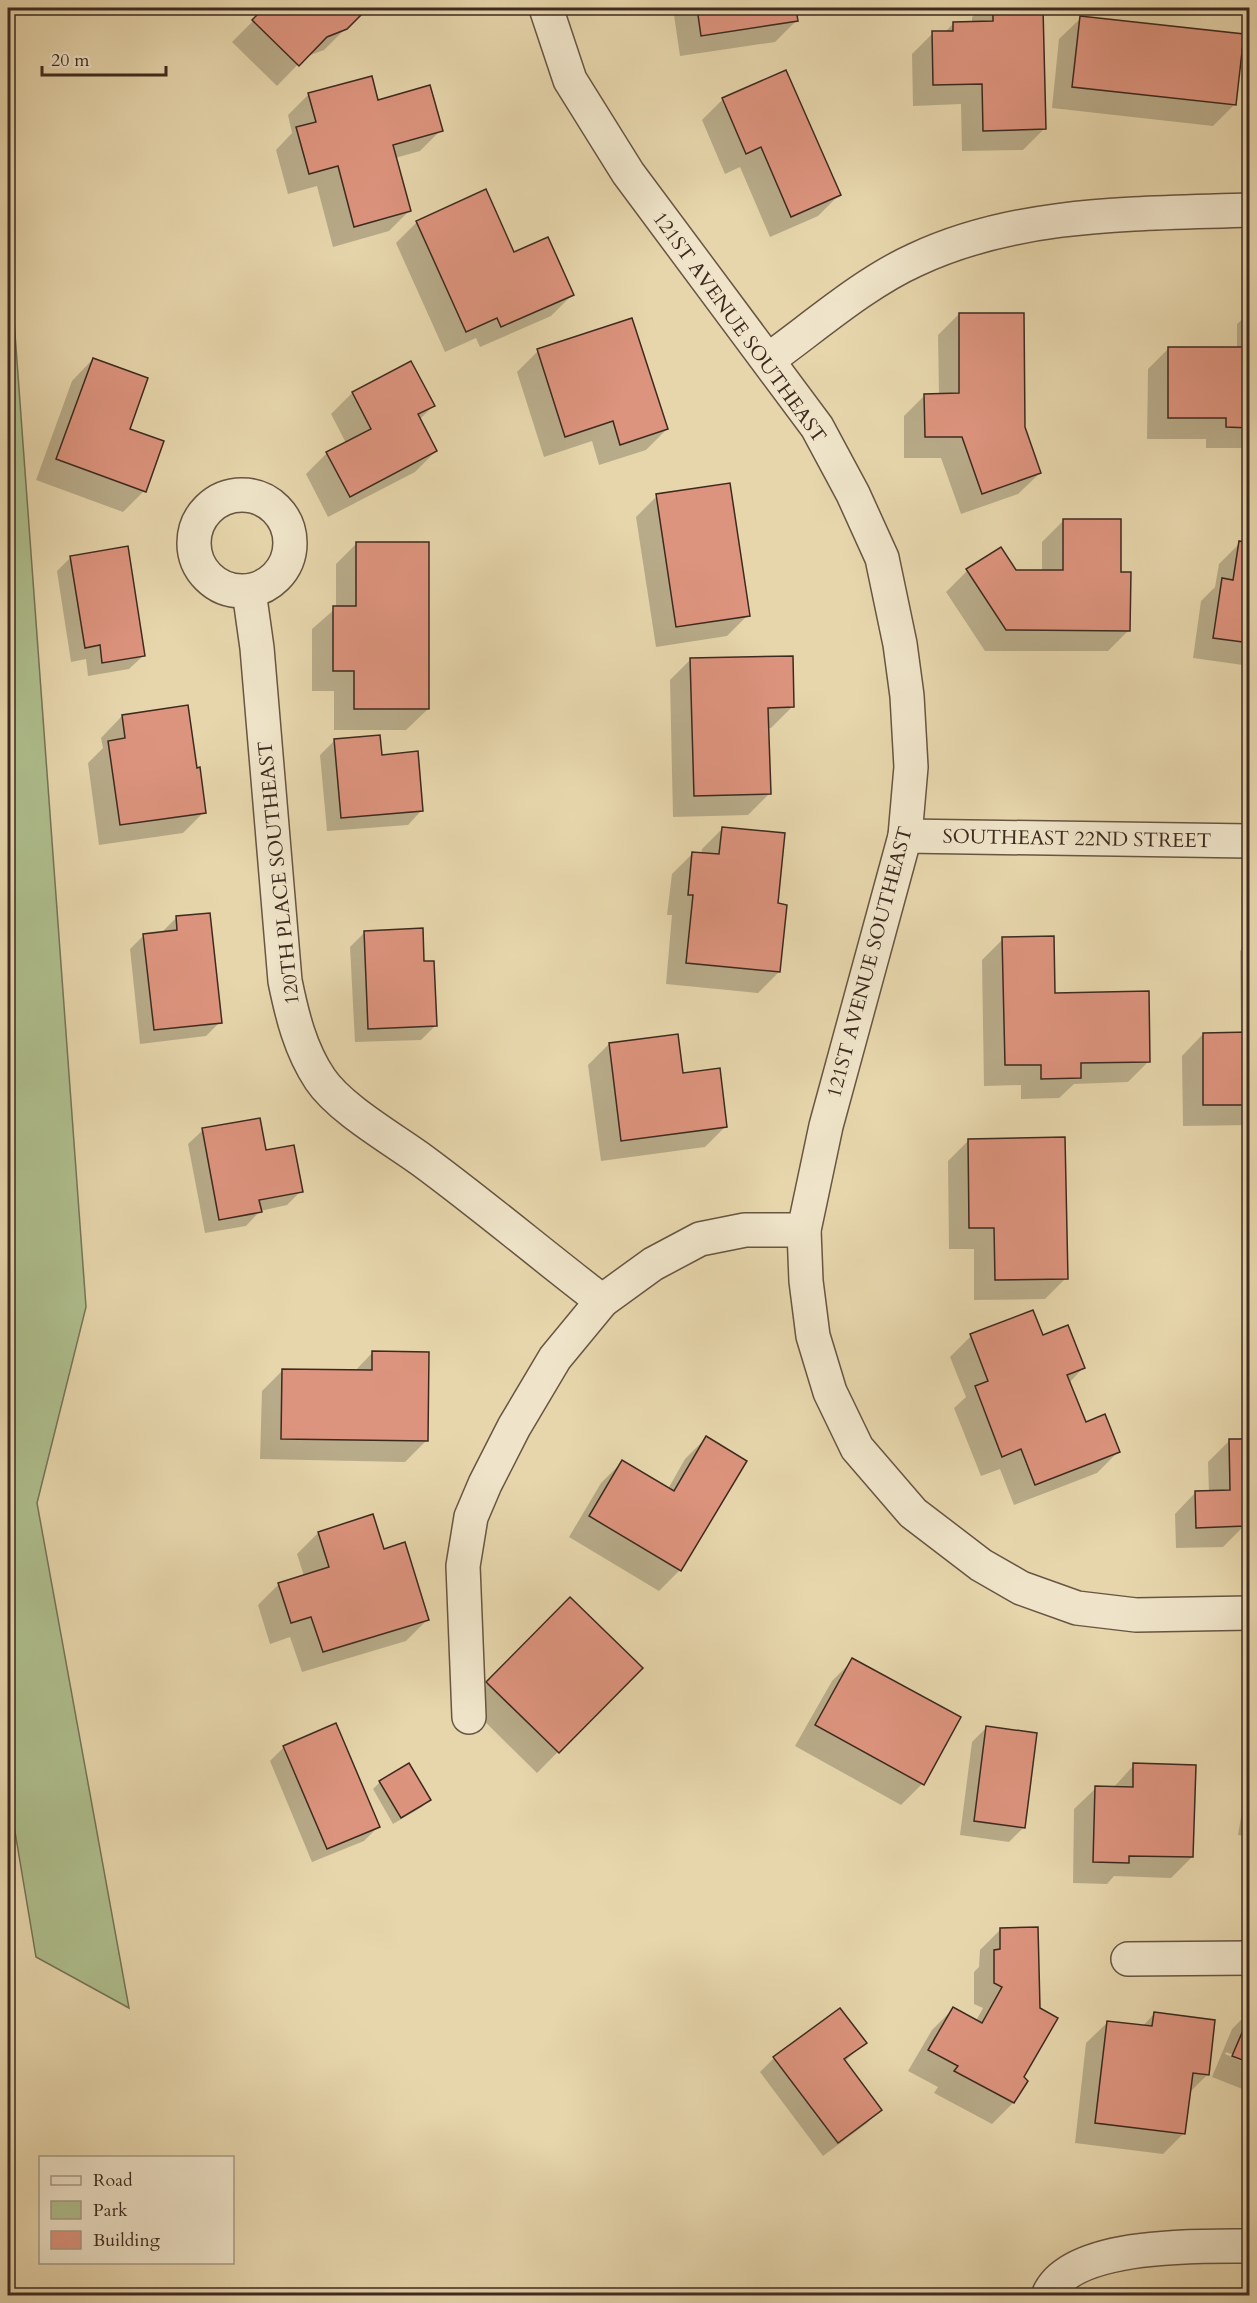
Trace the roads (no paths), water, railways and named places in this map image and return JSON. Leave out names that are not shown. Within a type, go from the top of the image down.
[{"type":"street","name":"121ST AVENUE SOUTHEAST","points":[[546,8],[570,80],[628,173],[817,427],[853,494],[882,558],[900,644],[907,696],[911,767],[905,836],[826,1126],[804,1230],[806,1281],[813,1336],[830,1392],[857,1448],[913,1513],[981,1565],[1021,1588],[1077,1608],[1136,1615],[1250,1613]]},
{"type":"street","points":[[768,360],[861,292],[913,260],[971,238],[1046,222],[1106,215],[1250,210]]},
{"type":"street","name":"120TH PLACE SOUTHEAST","points":[[249,591],[257,648],[285,981],[291,1014],[305,1053],[321,1081],[347,1107],[424,1162],[602,1301]]},
{"type":"street","name":"SOUTHEAST 22ND STREET","points":[[905,836],[1250,841]]},
{"type":"street","points":[[469,1717],[463,1566],[471,1516],[514,1427],[555,1358],[602,1301],[652,1264],[700,1239],[745,1230],[804,1230]]},
{"type":"street","points":[[1128,1959],[1250,1959]]},
{"type":"street","points":[[1050,2290],[1081,2265],[1119,2253],[1184,2246],[1250,2246]]}]
